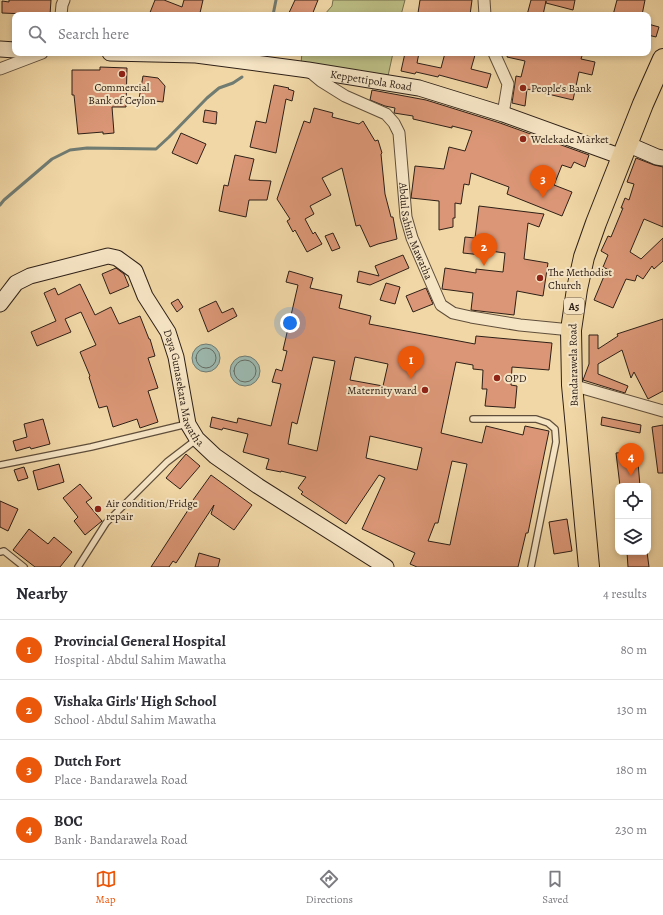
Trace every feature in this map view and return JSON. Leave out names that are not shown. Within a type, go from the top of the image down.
[{"type":"highway","name":"Bandarawela Road","points":[[589,567],[572,385],[570,330],[584,257],[646,97],[663,59]]},
{"type":"street","points":[[61,12],[64,0]]},
{"type":"street","points":[[484,0],[485,12]]},
{"type":"street","points":[[0,49],[12,50]]},
{"type":"street","points":[[0,69],[34,56]]},
{"type":"street","name":"Keppettipola Road","points":[[203,56],[308,70],[419,88],[625,151],[663,158]]},
{"type":"street","points":[[495,56],[508,84],[502,114]]},
{"type":"street","name":"Abdul Sahim Mawatha","points":[[308,70],[321,81],[345,96],[386,114],[394,122],[399,133],[406,217],[412,238],[441,305],[453,313],[471,317],[520,325],[570,330]]},
{"type":"street","name":"Daya Gunasekara Mawatha","points":[[0,304],[16,283],[30,276],[108,256],[117,258],[135,271],[145,296],[168,332],[176,357],[188,424],[197,439],[215,456],[258,486],[386,567]]},
{"type":"street","points":[[572,385],[663,411]]},
{"type":"lane","points":[[473,419],[536,419],[548,423],[555,429],[556,442],[531,567]]},
{"type":"lane","points":[[0,465],[91,447],[188,424]]},
{"type":"lane","points":[[78,567],[106,524],[167,462],[197,439]]},
{"type":"lane","points":[[0,552],[4,551],[24,567]]},
{"type":"green space","points":[[333,0],[405,0],[402,12],[327,12],[332,6]]},
{"type":"green space","points":[[302,56],[392,56],[388,76],[301,63]]},
{"type":"water","points":[[206,344],[216,348],[220,358],[216,368],[206,372],[196,368],[192,358],[196,348]]},
{"type":"water","points":[[245,356],[256,360],[260,371],[256,382],[245,386],[234,382],[230,371],[234,360]]},
{"type":"building","points":[[9,0],[51,0],[50,12],[2,13],[2,1],[9,2]]},
{"type":"building","points":[[155,0],[164,0],[182,7],[184,0],[203,0],[200,12],[150,12]]},
{"type":"building","points":[[295,0],[318,0],[313,12],[289,12]]},
{"type":"building","points":[[420,0],[472,0],[470,12],[418,12]]},
{"type":"building","points":[[531,0],[575,0],[573,10],[546,3],[546,1],[544,12],[528,12]]},
{"type":"building","points":[[617,0],[645,0],[643,12],[614,12]]},
{"type":"building","points":[[651,25],[659,27],[656,37],[651,36]]},
{"type":"building","points":[[404,56],[418,56],[417,63],[441,68],[444,56],[475,56],[471,69],[491,74],[487,88],[439,75],[438,77],[416,72],[415,74],[401,71]]},
{"type":"building","points":[[582,56],[581,59],[595,62],[592,75],[579,72],[573,100],[527,89],[525,106],[512,103],[516,76],[521,77],[525,61],[507,57]]},
{"type":"building","points":[[100,67],[127,68],[126,107],[112,107],[114,133],[103,134],[103,132],[78,134],[74,95],[72,95],[72,70],[100,70]]},
{"type":"building","points":[[143,76],[158,78],[165,86],[163,102],[139,99]]},
{"type":"building","points":[[274,85],[289,88],[288,89],[294,91],[292,101],[286,99],[276,153],[250,147],[256,121],[266,123]]},
{"type":"building","points":[[372,90],[426,100],[500,123],[589,155],[585,167],[574,162],[571,168],[562,165],[554,185],[572,192],[562,216],[507,194],[509,187],[471,173],[469,185],[464,184],[461,204],[455,203],[455,218],[453,218],[453,227],[439,230],[439,201],[411,198],[415,166],[444,169],[449,147],[465,151],[472,131],[413,119],[413,116],[394,113],[395,108],[370,100]]},
{"type":"building","points":[[314,108],[333,113],[332,117],[359,124],[363,121],[375,141],[378,140],[382,153],[385,194],[391,217],[393,217],[397,239],[370,247],[360,225],[356,226],[342,168],[322,178],[331,195],[310,206],[314,214],[305,219],[313,234],[315,232],[322,244],[307,252],[295,230],[293,232],[287,221],[290,219],[277,199],[304,121],[310,123]]},
{"type":"building","points":[[205,110],[217,112],[216,124],[203,122]]},
{"type":"building","points":[[181,133],[206,144],[197,164],[172,153]]},
{"type":"building","points":[[235,155],[254,159],[249,180],[271,181],[267,200],[249,200],[246,217],[219,211],[224,185],[228,186]]},
{"type":"building","points":[[636,158],[663,167],[663,227],[644,219],[630,252],[641,259],[663,238],[663,261],[654,269],[652,266],[643,279],[637,275],[635,281],[626,279],[613,308],[594,300],[607,269],[603,267],[608,255],[601,251],[608,236],[611,237],[623,208],[621,208],[625,198],[629,200],[634,184],[627,182]]},
{"type":"building","points":[[479,206],[544,214],[539,227],[528,223],[524,259],[548,263],[543,296],[517,291],[514,315],[471,310],[473,293],[442,289],[445,268],[476,273],[476,269],[503,272],[505,253],[483,250],[482,255],[463,253],[465,237],[475,238]]},
{"type":"building","points":[[333,233],[340,248],[332,251],[325,236]]},
{"type":"building","points":[[403,255],[409,268],[370,285],[357,282],[359,271],[379,276],[375,266]]},
{"type":"building","points":[[116,268],[124,274],[129,286],[110,294],[102,274]]},
{"type":"building","points":[[289,271],[313,278],[310,288],[342,295],[339,308],[371,316],[369,324],[475,344],[476,336],[552,343],[549,370],[512,367],[511,385],[517,386],[515,408],[485,406],[487,389],[482,389],[483,370],[473,369],[473,365],[456,362],[441,433],[482,443],[486,426],[523,435],[525,426],[549,431],[528,533],[526,533],[518,567],[417,567],[410,564],[415,553],[362,529],[385,478],[379,475],[346,524],[301,494],[303,492],[298,488],[306,477],[266,469],[269,459],[243,452],[248,434],[223,428],[222,430],[210,427],[212,417],[237,423],[238,418],[271,426],[281,384],[272,382],[276,369],[282,371],[287,351],[283,350],[298,285],[286,282]],"holes":[[[313,357],[335,361],[317,451],[288,444],[292,422],[297,424]],[[355,357],[388,364],[383,386],[350,380]],[[370,436],[422,448],[417,470],[366,458]],[[452,461],[467,464],[450,545],[428,541],[435,523],[438,523]]]},
{"type":"building","points":[[386,283],[400,287],[395,304],[380,300]]},
{"type":"building","points":[[80,284],[95,315],[111,307],[119,324],[140,316],[150,339],[155,356],[148,358],[158,388],[148,391],[158,422],[140,428],[137,419],[113,427],[107,406],[99,408],[89,377],[90,376],[80,352],[96,345],[81,312],[65,319],[71,332],[37,346],[31,332],[56,321],[44,293],[55,288],[58,295]]},
{"type":"building","points":[[426,288],[433,304],[413,312],[406,296]]},
{"type":"building","points":[[178,299],[183,307],[177,312],[171,303]]},
{"type":"building","points":[[216,301],[222,313],[233,308],[237,316],[208,332],[199,309]]},
{"type":"building","points":[[663,319],[663,391],[648,399],[634,372],[631,378],[622,350],[598,364],[598,374],[628,386],[625,393],[583,380],[589,364],[589,335],[598,335],[598,349],[618,336],[617,334]]},
{"type":"building","points":[[602,417],[641,425],[640,433],[601,425]]},
{"type":"building","points":[[43,419],[50,444],[16,451],[13,441],[27,437],[24,424]]},
{"type":"building","points":[[663,425],[663,473],[658,473],[652,427]]},
{"type":"building","points":[[637,451],[640,483],[620,483],[616,453]]},
{"type":"building","points":[[186,454],[200,466],[180,489],[166,478]]},
{"type":"building","points":[[59,464],[64,482],[38,490],[33,471]]},
{"type":"building","points":[[24,467],[28,478],[18,481],[14,470]]},
{"type":"building","points":[[211,475],[252,505],[234,530],[211,514],[214,505],[176,563],[173,561],[169,567],[151,567],[194,501],[193,500]]},
{"type":"building","points":[[80,484],[92,498],[86,502],[102,521],[85,535],[74,521],[78,517],[63,498]]},
{"type":"building","points":[[0,501],[18,509],[8,531],[0,527]]},
{"type":"building","points":[[567,519],[572,551],[554,554],[549,522]]},
{"type":"building","points":[[29,529],[48,544],[54,537],[72,552],[60,567],[35,567],[13,550]]},
{"type":"building","points":[[199,553],[220,559],[218,567],[195,567]]},
{"type":"building","points":[[627,555],[647,555],[649,567],[628,567]]},
{"type":"waterway","points":[[274,12],[276,0]]},
{"type":"waterway","points":[[0,205],[52,159],[70,150],[87,148],[156,149],[207,98],[219,88],[233,83],[242,77]]},
{"type":"place","name":"Commercial Bank of Ceylon","points":[[122,74]]},
{"type":"place","name":"People's Bank","points":[[523,88]]},
{"type":"place","name":"Welekade Market","points":[[523,139]]},
{"type":"place","name":"Dutch Fort","points":[[543,198]]},
{"type":"place","name":"Vishaka Girls' High School","points":[[484,266]]},
{"type":"place","name":"The Methodist Church","points":[[540,278]]},
{"type":"place","name":"OPD","points":[[497,378]]},
{"type":"place","name":"Provincial General Hospital","points":[[411,379]]},
{"type":"place","name":"Maternity ward","points":[[425,390]]},
{"type":"place","name":"BOC","points":[[631,476]]},
{"type":"place","name":"Air condition/Fridge repair","points":[[98,509]]}]
